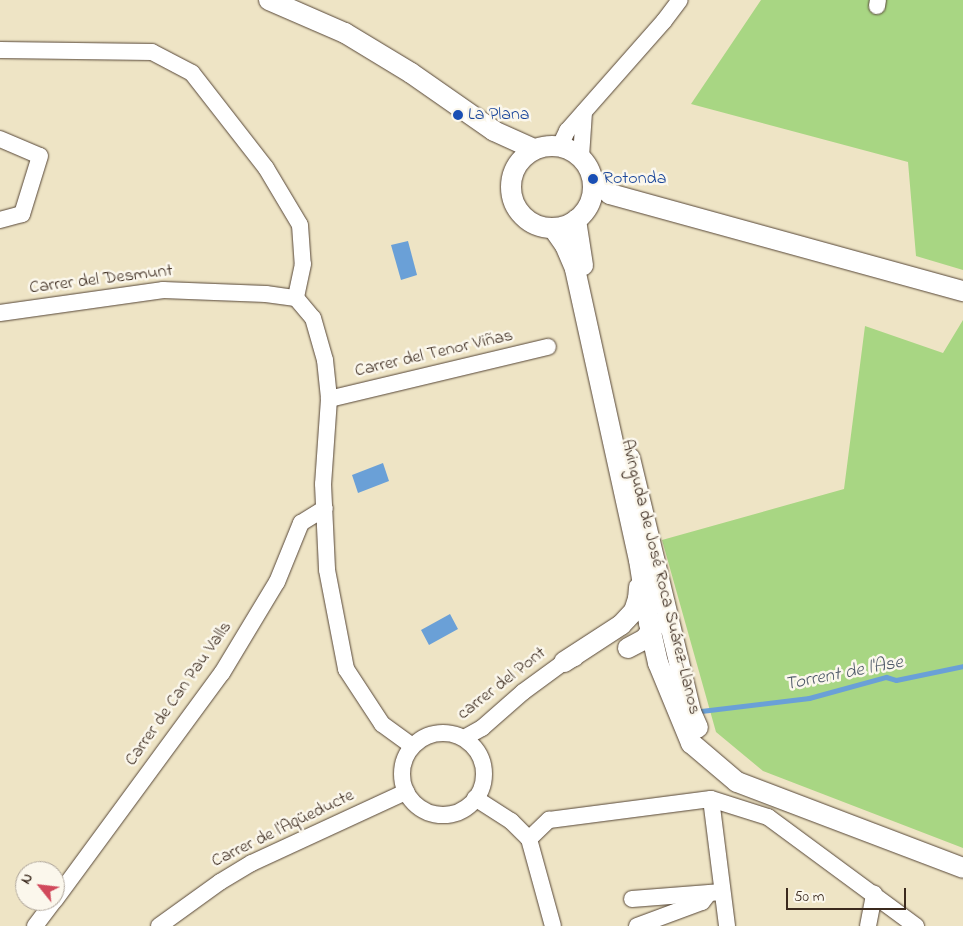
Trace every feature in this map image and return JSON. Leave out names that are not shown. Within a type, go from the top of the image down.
[{"type":"street","points":[[269,0],[345,33],[411,72],[494,131],[534,149]]},
{"type":"street","points":[[560,146],[567,131],[664,21],[680,0]]},
{"type":"street","points":[[0,50],[152,52],[192,73],[266,168],[300,226],[303,264],[296,298],[313,318],[325,360],[329,399],[323,484],[327,570],[346,669],[382,724],[412,746]]},
{"type":"street","points":[[581,157],[584,112]]},
{"type":"street","points":[[494,131],[516,166]]},
{"type":"street","points":[[0,139],[40,156],[22,214],[0,220]]},
{"type":"street","points":[[581,215],[593,194],[593,179],[590,170],[581,157],[560,146],[542,146],[534,149],[516,166],[511,182],[513,200],[522,215],[536,225],[553,228],[562,227],[581,215],[610,194]]},
{"type":"street","points":[[593,179],[610,194],[963,291]]},
{"type":"street","name":"Avinguda de José Roca Suárez-Llanos","points":[[581,215],[579,251],[691,712],[712,762]]},
{"type":"street","name":"Avinguda de José Roca Suárez-Llanos","points":[[553,228],[565,245],[575,269],[639,560],[658,663],[691,743],[712,762]]},
{"type":"street","name":"Carrer del Desmunt","points":[[0,313],[163,290],[266,294],[296,298]]},
{"type":"street","name":"Carrer del Tenor Viñas","points":[[329,399],[548,347]]},
{"type":"street","name":"Carrer de Can Pau Valls","points":[[65,885],[222,673],[278,582],[301,523],[324,508]]},
{"type":"street","points":[[628,648],[645,639],[658,610],[639,525],[643,510]]},
{"type":"street","points":[[564,662],[621,625],[634,611],[638,599],[639,560]]},
{"type":"street","points":[[621,625],[640,621],[663,635],[673,671],[691,712]]},
{"type":"street","points":[[593,652],[607,647],[628,648],[658,663]]},
{"type":"street","name":"carrer del Pont","points":[[464,738],[482,728],[523,692],[564,662],[593,652]]},
{"type":"street","points":[[437,733],[451,733],[464,738],[473,746],[484,767],[484,779],[475,798],[462,810],[450,814],[437,815],[424,811],[413,803],[406,792],[402,768],[405,756],[412,746],[423,737],[437,733]]},
{"type":"street","points":[[712,762],[737,782],[963,868]]},
{"type":"street","name":"Carrer de l'Aqüeducte","points":[[159,926],[220,882],[252,863],[406,792]]},
{"type":"street","points":[[475,798],[511,820],[529,839],[554,926]]},
{"type":"street","points":[[529,839],[549,820],[712,799],[768,817],[916,926]]},
{"type":"street","points":[[712,799],[716,892],[727,926]]},
{"type":"street","points":[[632,899],[716,892]]},
{"type":"street","points":[[637,926],[702,902],[716,892]]},
{"type":"street","points":[[868,926],[874,894]]},
{"type":"street","points":[[653,920],[654,897]]},
{"type":"street","name":"Carrer de Can Pau Valls","points":[[35,926],[46,911]]},
{"type":"green space","points":[[761,0],[963,0],[963,270],[916,256],[908,162],[691,104]]},
{"type":"green space","points":[[963,320],[963,848],[763,771],[716,732],[662,540],[844,489],[865,326],[943,353]]},
{"type":"water","points":[[408,241],[417,275],[401,280],[391,245]]},
{"type":"water","points":[[383,463],[389,481],[358,493],[352,475]]},
{"type":"water","points":[[450,614],[458,629],[429,645],[421,630]]},
{"type":"waterway","name":"Torrent de l'Ase","points":[[701,711],[809,698],[886,677],[896,680],[963,666]]},
{"type":"place","name":"La Plana","points":[[458,115]]},
{"type":"place","name":"Rotonda","points":[[593,179]]}]
